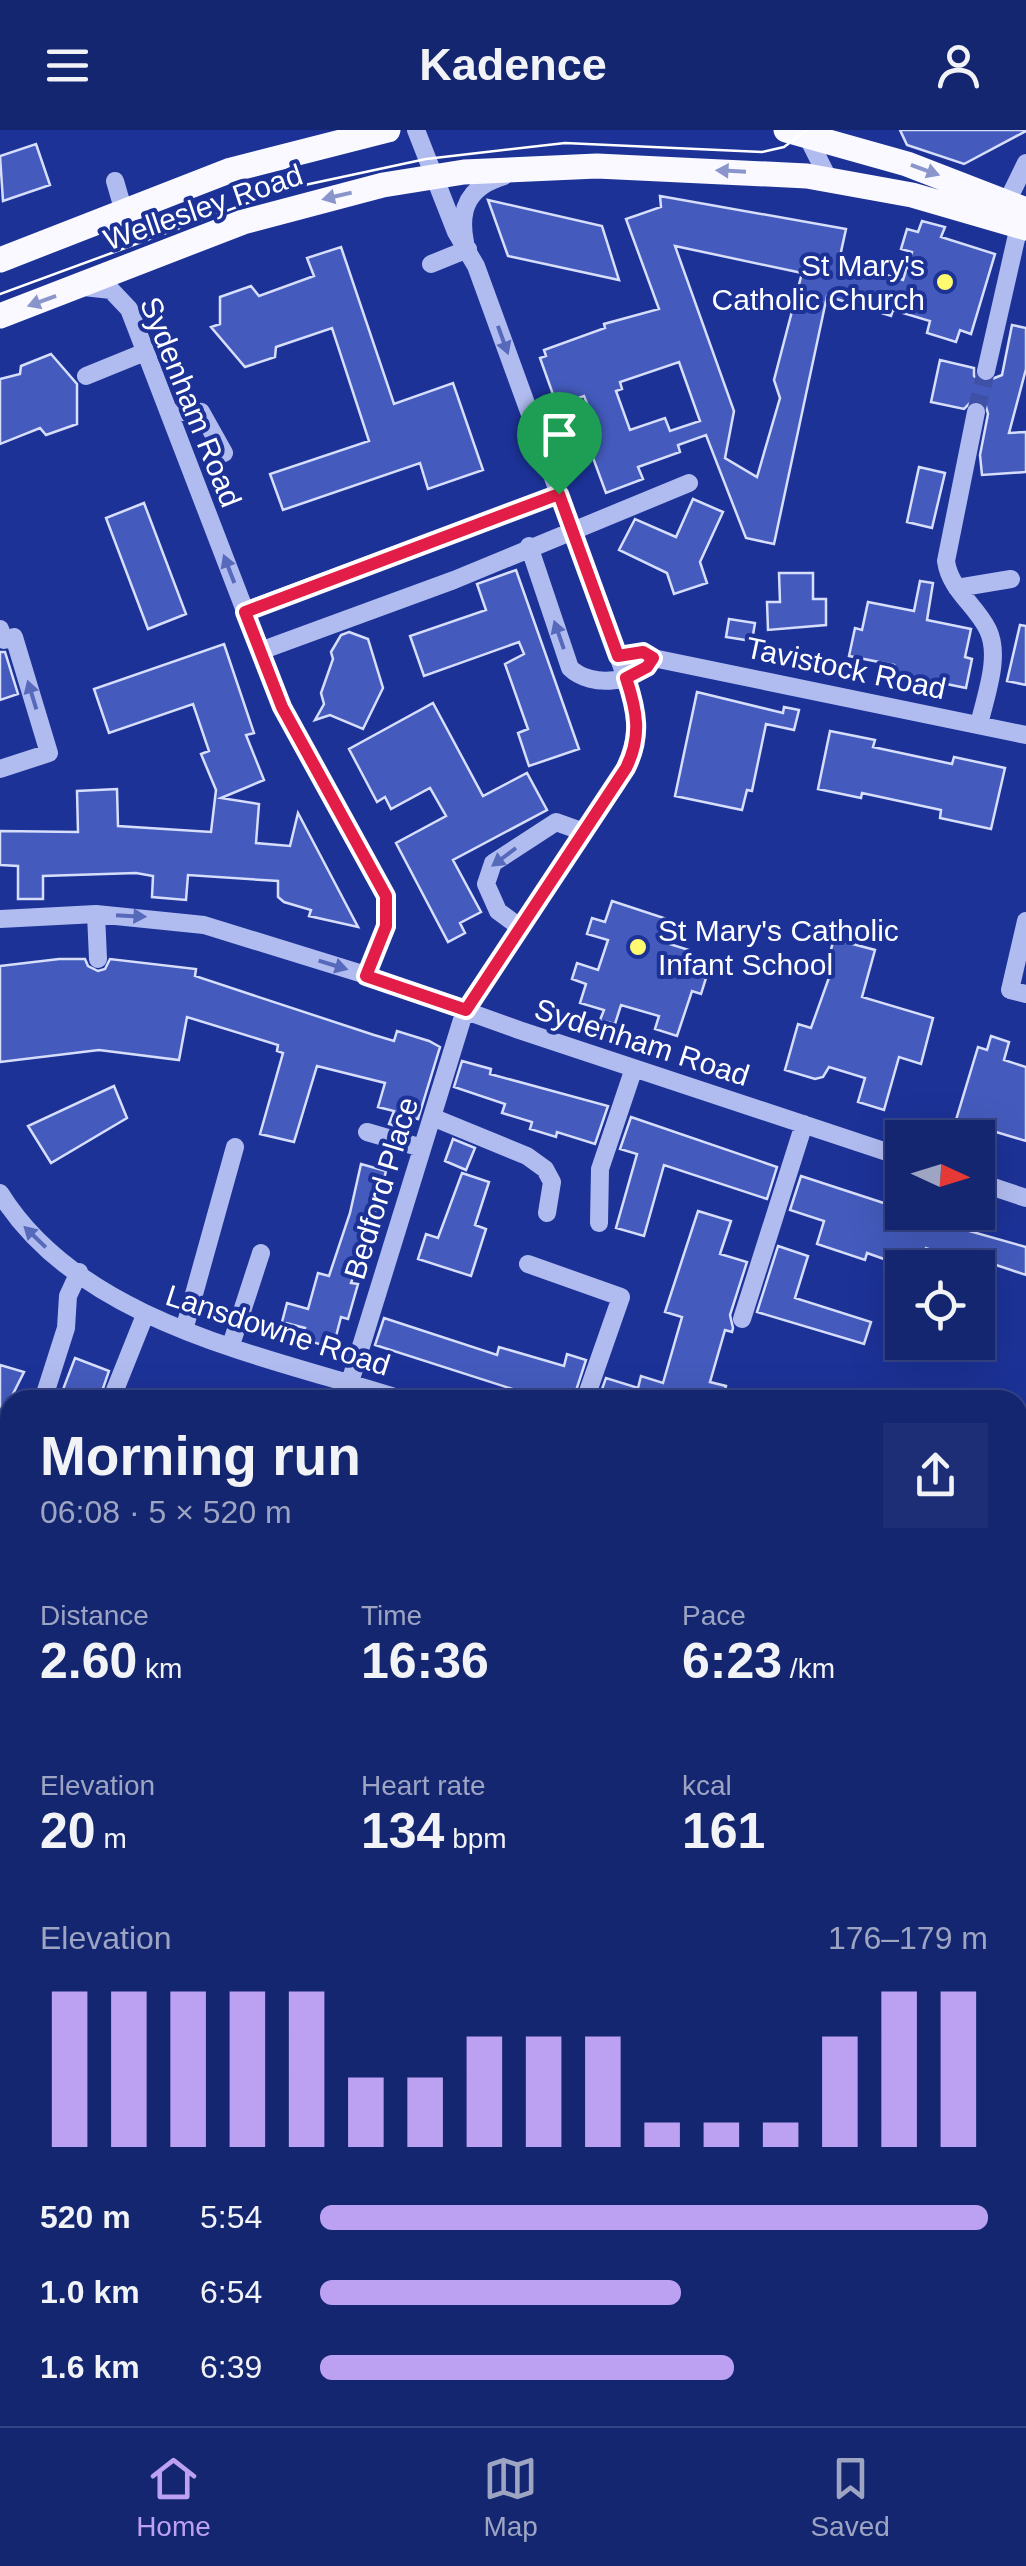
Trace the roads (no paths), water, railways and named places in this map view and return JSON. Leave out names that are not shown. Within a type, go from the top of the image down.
[{"type":"main road","name":"Wellesley Road","points":[[0,260],[266,159],[388,130]]},
{"type":"main road","points":[[799,131],[832,136],[907,164],[1019,217]]},
{"type":"main road","name":"Wellesley Road","points":[[0,316],[84,287],[243,222],[432,176],[529,169],[666,168],[828,178],[1019,217]]},
{"type":"street","name":"Bedford Place","points":[[350,1382],[466,1010],[626,768],[636,741],[638,718],[467,247],[456,232],[416,130]]},
{"type":"street","points":[[799,131],[828,178]]},
{"type":"street","points":[[828,178],[832,136]]},
{"type":"street","points":[[986,371],[1019,217],[1026,163]]},
{"type":"street","points":[[431,264],[467,247],[463,216],[470,194],[485,182],[529,169]]},
{"type":"street","points":[[115,181],[124,212]]},
{"type":"street","name":"Sydenham Road","points":[[84,287],[106,288],[124,302],[263,650],[282,707],[386,896],[386,926],[366,976],[885,1151]]},
{"type":"street","points":[[86,376],[145,352]]},
{"type":"street","points":[[170,416],[187,410],[201,412],[224,453]]},
{"type":"street","points":[[976,412],[946,562],[957,588],[983,622],[992,644],[979,725]]},
{"type":"street","points":[[263,650],[454,580],[572,528],[689,483]]},
{"type":"street","points":[[245,612],[559,494]]},
{"type":"street","points":[[529,546],[570,668],[588,680],[626,678],[647,667],[653,658]]},
{"type":"street","points":[[957,588],[1011,579]]},
{"type":"street","points":[[0,629],[4,640],[14,637],[49,753],[0,770]]},
{"type":"street","name":"Tavistock Road","points":[[618,656],[643,652],[653,658],[1026,734]]},
{"type":"street","points":[[521,928],[498,911],[486,884],[493,862],[556,822],[584,832]]},
{"type":"street","points":[[96,914],[98,959]]},
{"type":"street","points":[[0,919],[96,914],[204,926],[366,976]]},
{"type":"street","points":[[1026,921],[1010,990],[1026,994]]},
{"type":"street","points":[[599,1224],[600,1169],[634,1068]]},
{"type":"street","points":[[432,1117],[538,1162],[552,1182],[547,1213]]},
{"type":"street","points":[[742,1319],[804,1124]]},
{"type":"street","points":[[367,1132],[422,1148]]},
{"type":"street","points":[[184,1330],[235,1147]]},
{"type":"street","points":[[995,1188],[1026,1198]]},
{"type":"street","name":"Lansdowne Road","points":[[0,1194],[26,1228],[79,1272],[145,1315],[374,1390]]},
{"type":"street","points":[[231,1344],[261,1253]]},
{"type":"street","points":[[528,1264],[621,1297],[588,1390]]},
{"type":"street","points":[[46,1390],[66,1328],[68,1296],[79,1272]]},
{"type":"street","points":[[115,1390],[145,1315]]},
{"type":"tunnel","points":[[976,412],[986,371]]},
{"type":"tram line","points":[[0,294],[286,189],[426,159],[565,143],[762,152],[784,147],[807,130]]},
{"type":"place","name":"St Mary's Catholic Church","points":[[945,282]]},
{"type":"place","name":"St Mary's Catholic Infant School","points":[[638,947]]}]
